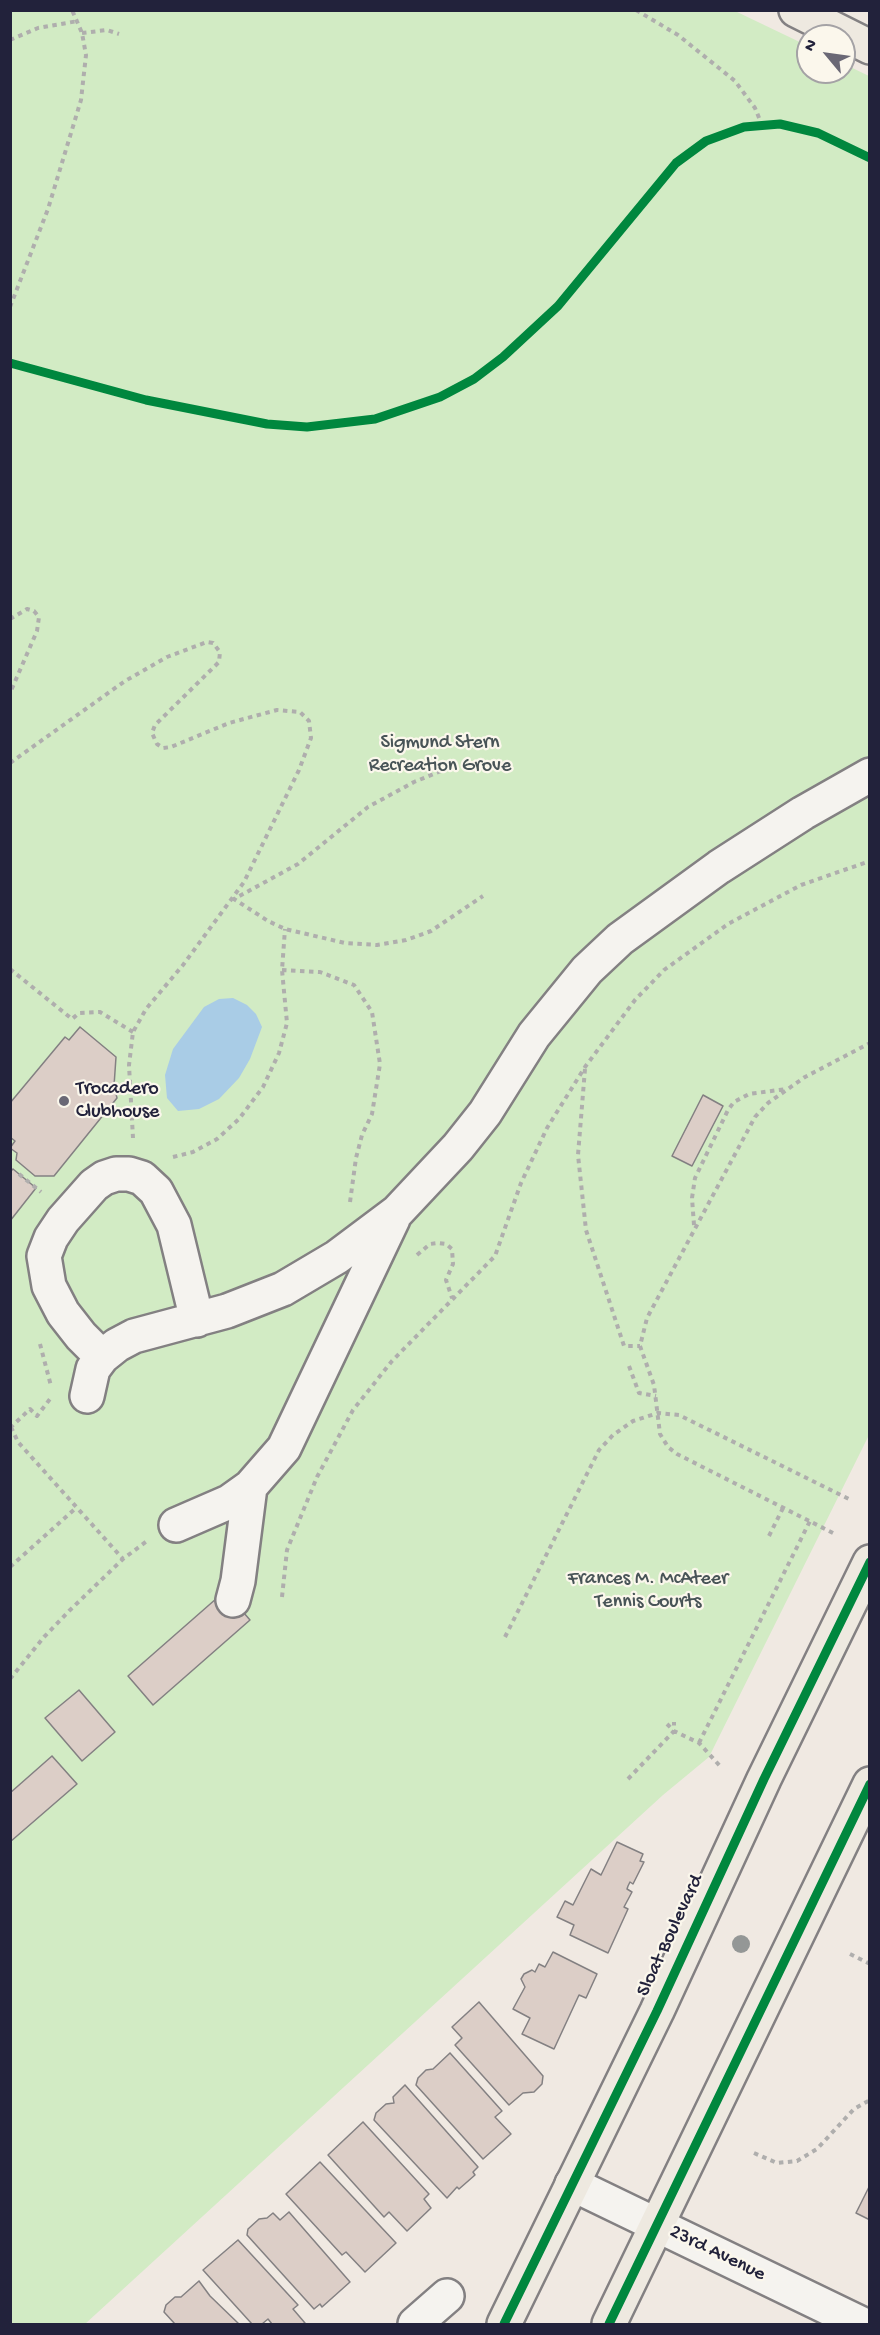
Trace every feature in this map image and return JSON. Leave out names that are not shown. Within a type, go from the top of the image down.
[{"type":"main road","points":[[796,10],[870,47]]},
{"type":"main road","name":"Sloat Boulevard","points":[[504,2325],[657,2011],[764,1779],[870,1562]]},
{"type":"main road","points":[[609,2325],[870,1784]]},
{"type":"street","points":[[87,1395],[93,1369],[102,1357],[134,1336],[197,1320],[257,1301],[284,1289],[313,1273],[397,1212],[458,1147],[485,1113],[552,1010],[595,962],[659,909],[762,838],[870,775]]},
{"type":"street","points":[[102,1357],[63,1313],[49,1287],[44,1256],[51,1238],[63,1220],[94,1185],[104,1178],[129,1174],[142,1178],[156,1191],[174,1225],[197,1320]]},
{"type":"street","points":[[176,1525],[229,1502],[250,1487],[279,1455],[295,1428],[328,1351],[397,1212]]},
{"type":"street","points":[[233,1600],[238,1581],[250,1487]]},
{"type":"street","name":"23rd Avenue","points":[[572,2184],[862,2325]]},
{"type":"street","points":[[415,2325],[447,2296]]},
{"type":"path","points":[[10,307],[48,210],[86,76],[82,33],[72,10]]},
{"type":"path","points":[[636,10],[678,35],[735,81],[755,108],[762,125]]},
{"type":"path","points":[[10,40],[38,28],[78,21]]},
{"type":"path","points":[[82,33],[107,30],[119,34]]},
{"type":"path","points":[[10,363],[146,400],[267,424],[307,427],[342,424],[408,410],[474,379],[529,335],[558,306],[690,150],[724,134],[762,125],[798,127],[870,158]]},
{"type":"path","points":[[10,619],[27,609],[39,616],[39,623],[10,693]]},
{"type":"path","points":[[10,763],[67,720],[147,668],[196,645],[213,643],[220,652],[219,663],[155,725],[152,733],[157,744],[163,748],[171,747],[229,723],[285,709],[306,715],[311,728],[308,747],[299,770],[254,865],[234,898],[146,1009],[133,1032],[129,1065],[133,1110],[132,1142]]},
{"type":"path","points":[[234,898],[298,864],[368,807],[414,782],[441,771]]},
{"type":"path","points":[[282,1597],[287,1550],[317,1477],[360,1399],[500,1249],[533,1156],[585,1067],[635,1000],[664,970],[692,949],[766,902],[812,881],[870,861]]},
{"type":"path","points":[[234,898],[268,921],[285,929],[345,943],[377,945],[406,940],[440,926],[483,896]]},
{"type":"path","points":[[164,1157],[193,1152],[217,1139],[239,1119],[263,1087],[279,1053],[287,1023],[282,970],[285,929]]},
{"type":"path","points":[[10,969],[72,1019],[79,1013],[100,1012],[133,1032]]},
{"type":"path","points":[[282,970],[320,972],[354,985],[372,1012],[380,1064],[372,1114],[362,1135],[351,1181],[351,1224],[356,1243]]},
{"type":"path","points":[[833,1533],[677,1454],[660,1434],[651,1374],[641,1354],[640,1346],[647,1318],[746,1131],[768,1103],[786,1089],[870,1043]]},
{"type":"path","points":[[585,1067],[578,1155],[586,1230],[624,1346],[640,1346]]},
{"type":"path","points":[[695,1228],[692,1198],[695,1178],[728,1110],[734,1102],[749,1094],[786,1089]]},
{"type":"path","points":[[19,1174],[42,1191],[35,1199]]},
{"type":"path","points":[[412,1258],[430,1244],[446,1244],[452,1249],[453,1264],[447,1280],[452,1298]]},
{"type":"path","points":[[629,1366],[639,1393],[656,1396]]},
{"type":"path","points":[[505,1637],[599,1450],[622,1427],[658,1413],[679,1415],[849,1499]]},
{"type":"path","points":[[10,1428],[18,1442],[123,1559]]},
{"type":"path","points":[[10,1566],[77,1507]]},
{"type":"path","points":[[769,1536],[783,1508]]},
{"type":"path","points":[[699,1743],[810,1521]]},
{"type":"path","points":[[10,1679],[44,1636],[123,1559],[176,1525]]},
{"type":"path","points":[[280,1547],[287,1550]]},
{"type":"path","points":[[628,1779],[674,1731],[674,1722]]},
{"type":"path","points":[[667,1724],[674,1731],[699,1743],[720,1766]]},
{"type":"path","points":[[850,1954],[870,1964]]},
{"type":"path","points":[[754,2153],[777,2163],[797,2161],[817,2149],[854,2109],[870,2100]]},
{"type":"green space","name":"Sigmund Stern Recreation Grove","points":[[11,11],[735,11],[796,40],[796,84],[856,84],[856,70],[869,76],[869,1435],[709,1757],[663,1795],[85,2324],[11,2324]]},
{"type":"water","points":[[233,998],[247,1005],[256,1014],[262,1027],[250,1059],[239,1078],[219,1099],[199,1109],[178,1111],[167,1098],[165,1075],[173,1049],[204,1007],[219,999]]},
{"type":"building","name":"Trocadero Clubhouse","points":[[80,1027],[116,1057],[114,1086],[117,1098],[54,1176],[35,1176],[16,1160],[17,1153],[10,1148],[15,1141],[10,1137],[10,1103],[65,1037],[69,1040]]},
{"type":"building","points":[[703,1095],[723,1106],[692,1166],[672,1156]]},
{"type":"building","points":[[13,1169],[36,1188],[10,1221],[10,1172]]},
{"type":"building","points":[[225,1591],[250,1620],[153,1705],[128,1676]]},
{"type":"building","points":[[79,1690],[115,1732],[82,1761],[45,1718]]},
{"type":"building","points":[[52,1756],[77,1784],[10,1842],[10,1793]]},
{"type":"building","points":[[617,1842],[643,1854],[640,1861],[644,1862],[633,1884],[630,1882],[628,1886],[627,1889],[632,1892],[624,1907],[628,1909],[608,1953],[570,1935],[574,1925],[557,1917],[565,1901],[573,1905],[591,1869],[601,1875]]},
{"type":"building","points":[[553,1952],[597,1974],[586,1998],[579,1995],[554,2049],[522,2034],[530,2018],[513,2009],[525,1987],[521,1979],[524,1974],[532,1970],[535,1972],[539,1964],[545,1967]]},
{"type":"building","points":[[479,2002],[543,2076],[542,2084],[534,2092],[523,2093],[509,2105],[455,2045],[462,2038],[452,2027]]},
{"type":"building","points":[[450,2053],[502,2111],[495,2117],[511,2134],[483,2159],[416,2085],[418,2078],[426,2070],[433,2069]]},
{"type":"building","points":[[405,2085],[478,2167],[473,2172],[475,2175],[459,2189],[457,2187],[447,2198],[374,2120],[376,2113],[386,2104],[394,2103],[393,2097]]},
{"type":"building","points":[[363,2122],[429,2194],[424,2199],[431,2208],[407,2231],[389,2212],[384,2217],[328,2155]]},
{"type":"building","points":[[320,2162],[396,2243],[365,2272],[346,2252],[342,2255],[286,2194]]},
{"type":"building","points":[[870,2185],[870,2220],[856,2213]]},
{"type":"building","points":[[289,2212],[350,2282],[322,2307],[320,2304],[314,2309],[247,2235],[248,2229],[259,2219],[267,2218],[273,2213],[280,2220]]},
{"type":"building","points":[[238,2240],[298,2305],[293,2309],[305,2323],[272,2324],[268,2319],[262,2324],[252,2324],[203,2270]]},
{"type":"building","points":[[199,2281],[210,2296],[239,2324],[175,2324],[164,2312],[166,2305],[175,2297],[181,2297]]},
{"type":"cycle path","points":[[10,363],[146,400],[267,424],[307,427],[375,419],[440,397],[474,379],[503,357],[558,306],[676,163],[706,141],[744,127],[780,124],[818,133],[870,158]]},
{"type":"cycle path","points":[[504,2324],[657,2011],[764,1779],[870,1562]]},
{"type":"cycle path","points":[[609,2324],[870,1784]]},
{"type":"place","name":"Trocadero Clubhouse","points":[[64,1101]]},
{"type":"park label","name":"Frances M. McAteer Tennis Courts","points":[[648,1592]]}]
